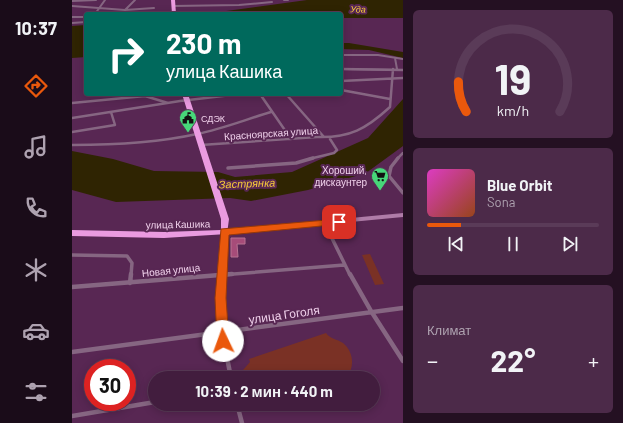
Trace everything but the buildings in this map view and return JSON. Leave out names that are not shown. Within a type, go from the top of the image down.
[{"type":"highway","points":[[173,0],[174,12]]},
{"type":"highway","points":[[186,97],[225,219],[224,232]]},
{"type":"highway","name":"улица Кашика","points":[[72,233],[164,235],[224,232]]},
{"type":"street","points":[[72,1],[96,0]]},
{"type":"street","points":[[97,12],[106,0]]},
{"type":"street","points":[[125,10],[136,0]]},
{"type":"street","points":[[242,0],[245,4]]},
{"type":"street","points":[[174,6],[272,2]]},
{"type":"street","points":[[72,6],[125,10],[154,8]]},
{"type":"street","points":[[72,17],[84,17]]},
{"type":"street","points":[[72,23],[84,22]]},
{"type":"street","points":[[343,55],[378,55],[403,59]]},
{"type":"street","points":[[395,58],[397,69]]},
{"type":"street","points":[[343,69],[403,70]]},
{"type":"street","name":"Красноярская улица","points":[[201,145],[324,137],[330,139],[345,135],[374,122],[390,107],[391,78],[393,69]]},
{"type":"street","points":[[343,81],[403,78]]},
{"type":"street","points":[[343,90],[390,99]]},
{"type":"street","points":[[72,103],[145,96],[153,97],[169,103]]},
{"type":"street","points":[[72,118],[169,103],[186,97],[204,96]]},
{"type":"street","points":[[261,96],[291,139]]},
{"type":"street","points":[[288,96],[324,137]]},
{"type":"street","points":[[72,132],[115,126],[111,112]]},
{"type":"street","points":[[72,145],[137,143],[197,134],[272,112]]},
{"type":"street","points":[[228,168],[296,163],[334,153],[337,150],[330,139]]},
{"type":"street","points":[[403,153],[391,167],[389,176],[403,193]]},
{"type":"street","name":"улица Кашика","points":[[224,232],[325,224],[403,215]]},
{"type":"street","points":[[325,224],[344,265],[370,312],[403,362]]},
{"type":"street","points":[[224,232],[222,332],[230,371]]},
{"type":"street","points":[[72,255],[128,256],[132,263],[130,284]]},
{"type":"street","name":"Новая улица","points":[[72,287],[130,284],[222,274],[344,265]]},
{"type":"street","name":"улица Гоголя","points":[[72,352],[403,308]]},
{"type":"street","points":[[72,416],[148,403]]},
{"type":"street","points":[[239,411],[242,423]]},
{"type":"shaded area","points":[[370,254],[384,284],[375,285],[362,255]]},
{"type":"shaded area","points":[[326,333],[347,347],[351,355],[352,365],[350,371],[243,371],[250,362],[249,359]]},
{"type":"water","name":"Уда","points":[[307,0],[403,0],[403,18],[343,18],[343,12],[219,12]]},
{"type":"water","points":[[84,25],[84,57],[72,58],[72,26]]},
{"type":"water","points":[[343,43],[403,52],[403,58],[369,50],[343,49]]},
{"type":"water","name":"Застрянка","points":[[403,99],[403,146],[366,173],[308,190],[251,201],[230,198],[116,202],[72,190],[72,151],[113,159],[154,171],[218,172],[235,177],[292,172],[368,138]]},
{"type":"place","name":"СДЭК","points":[[188,133]]},
{"type":"place","name":"Хороший, дискаунтер","points":[[380,191]]},
{"type":"route","points":[[223,341],[221,298],[224,232],[339,222]]}]
